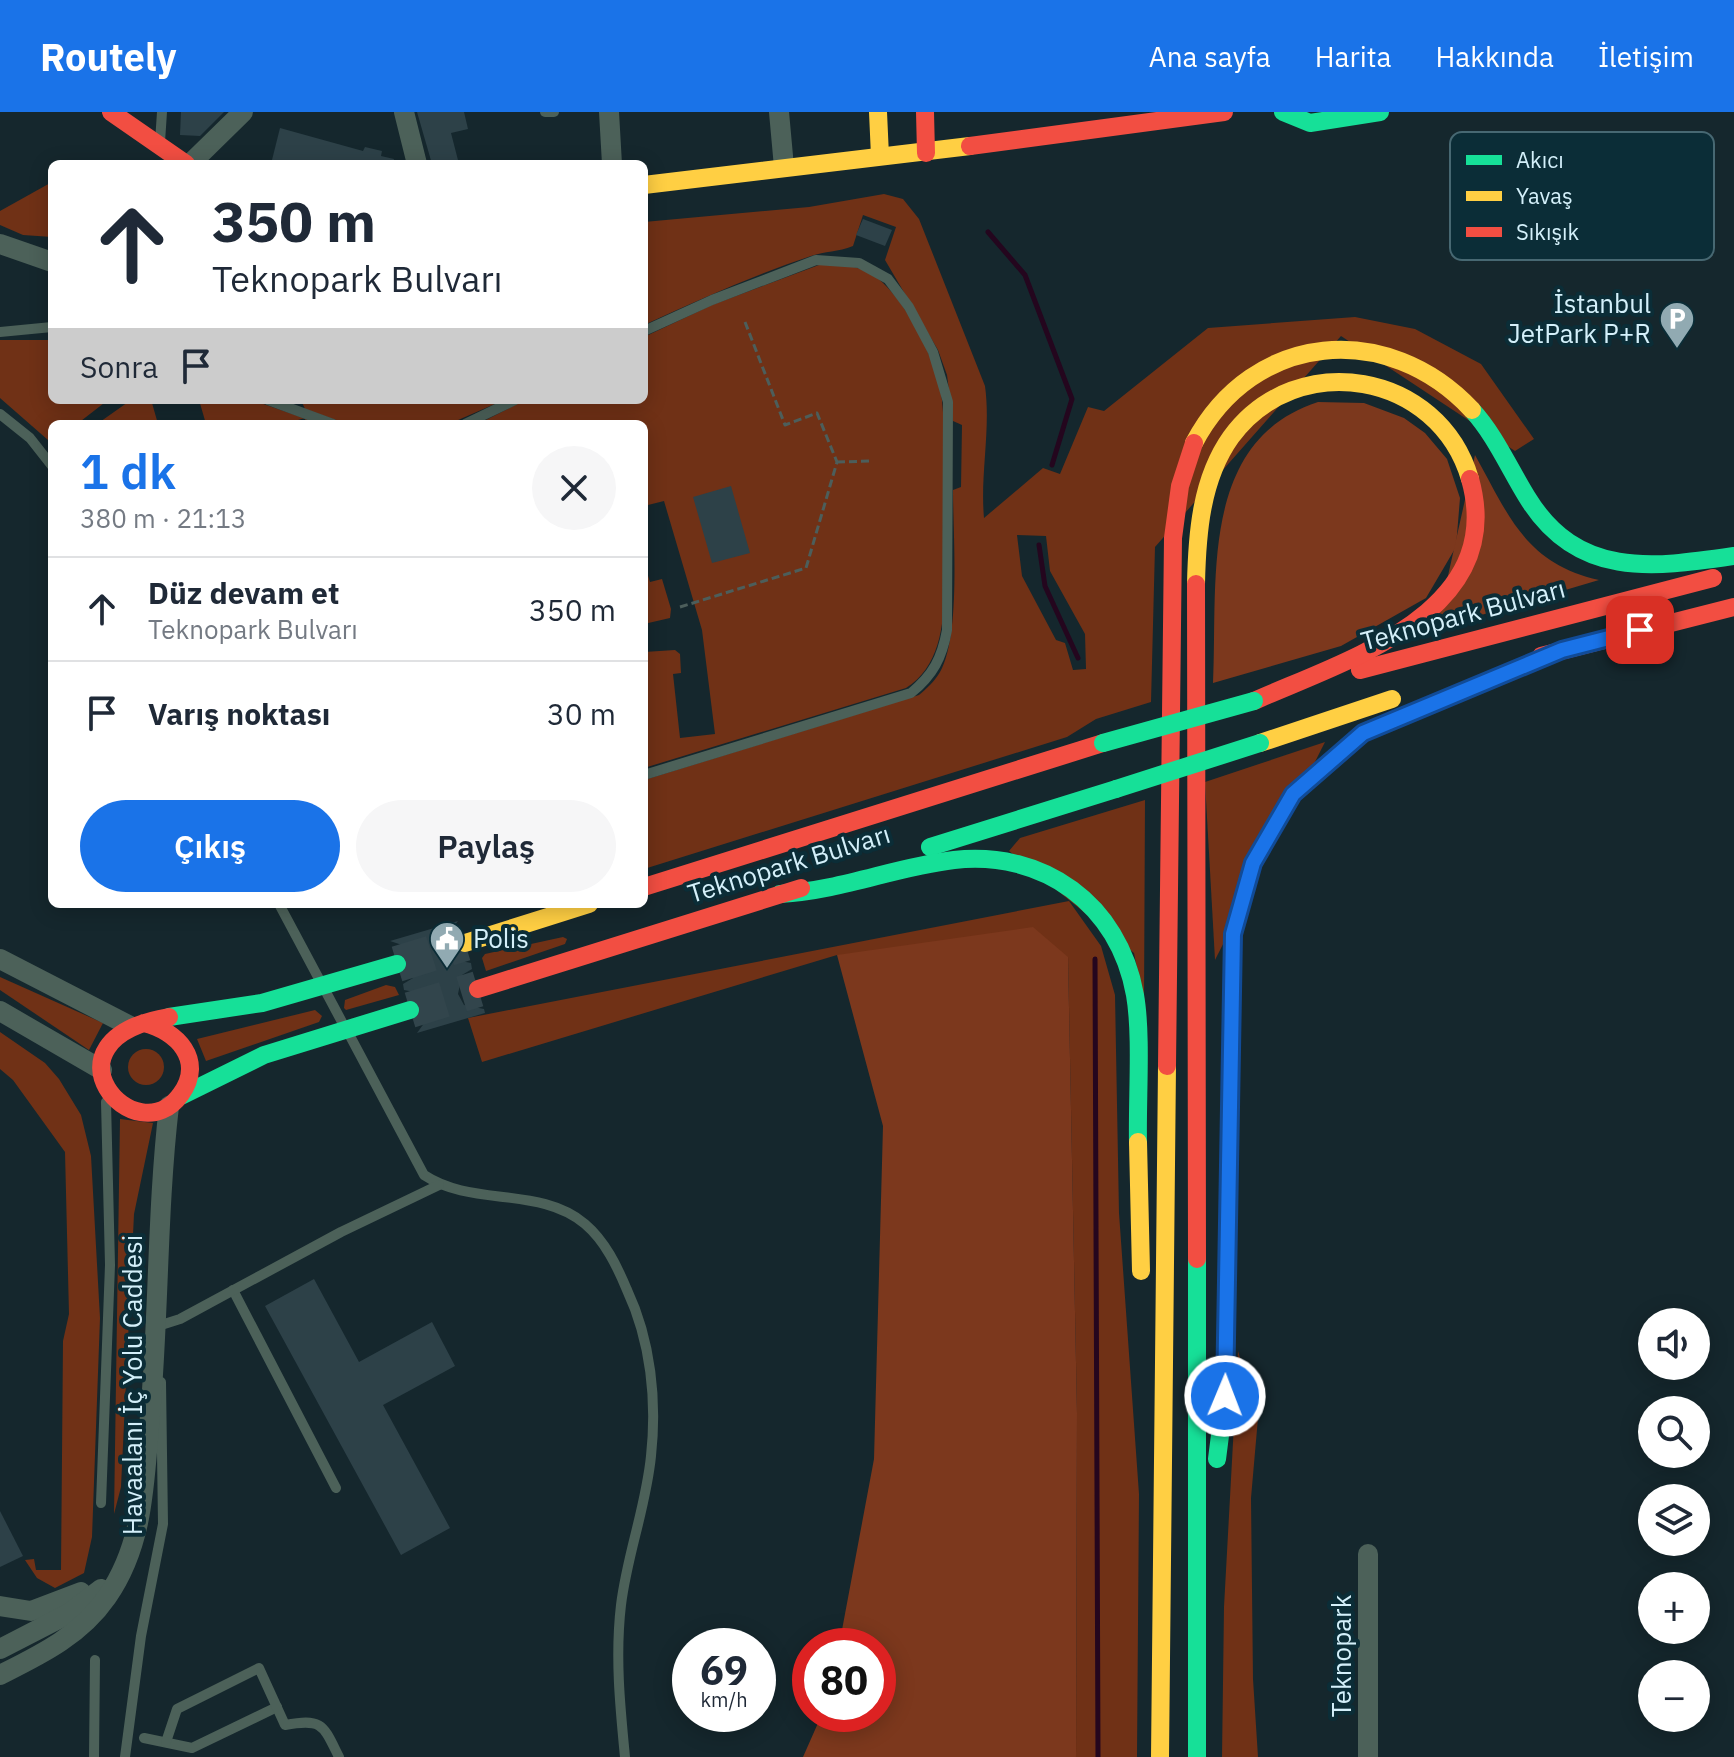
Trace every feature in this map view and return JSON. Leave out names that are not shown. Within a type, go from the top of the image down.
[{"type":"main road","points":[[111,112],[182,160]]},
{"type":"main road","points":[[878,112],[880,156]]},
{"type":"main road","points":[[925,112],[926,153]]},
{"type":"main road","points":[[648,184],[926,153],[1100,121],[1224,112]]},
{"type":"main road","points":[[1283,112],[1310,123],[1380,112]]},
{"type":"main road","points":[[1160,1757],[1173,538],[1180,480],[1197,433],[1207,418],[1239,387],[1280,362],[1338,346],[1374,349],[1417,365],[1461,399],[1485,426],[1545,524],[1576,548],[1611,562],[1630,565],[1734,556]]},
{"type":"main road","points":[[648,886],[1103,743],[1254,701],[1413,626],[1450,591],[1471,551],[1475,527],[1473,487],[1452,438],[1429,411],[1392,390],[1353,384],[1307,386],[1288,391],[1251,414],[1226,443],[1213,471],[1204,505],[1199,561],[1197,677],[1199,1607],[1197,1757]]},
{"type":"main road","name":"Teknopark Bulvarı","points":[[1254,701],[1616,601],[1734,573]]},
{"type":"main road","points":[[1199,1607],[1225,1396],[1233,934],[1253,863],[1293,794],[1363,733],[1562,650],[1734,607]]},
{"type":"main road","name":"Teknopark Bulvarı","points":[[478,989],[1116,789],[1422,689],[1562,650]]},
{"type":"main road","points":[[780,894],[831,890],[902,870],[977,858],[1044,871],[1061,878],[1095,907],[1125,958],[1135,995],[1142,1293]]},
{"type":"main road","points":[[465,943],[576,908]]},
{"type":"main road","points":[[397,964],[244,1007],[137,1025],[109,1044],[103,1077],[116,1101],[134,1111],[154,1112],[235,1064],[410,1010]]},
{"type":"main road","points":[[137,1025],[168,1029],[186,1048],[190,1073],[175,1101]]},
{"type":"main road","points":[[1145,1369],[1160,1627]]},
{"type":"street","points":[[192,160],[243,112]]},
{"type":"street","points":[[404,112],[416,160]]},
{"type":"street","points":[[609,112],[612,160]]},
{"type":"street","points":[[779,112],[784,167]]},
{"type":"street","points":[[0,244],[48,261]]},
{"type":"street","points":[[0,959],[137,1025]]},
{"type":"street","points":[[0,1011],[103,1077]]},
{"type":"street","name":"Havaalanı İç Yolu Caddesi","points":[[158,1324],[159,1214],[175,1101]]},
{"type":"street","points":[[0,1675],[63,1642],[105,1600],[128,1562],[139,1528],[158,1324]]},
{"type":"street","points":[[0,1606],[31,1611],[76,1596],[111,1570],[139,1528]]},
{"type":"street","points":[[0,1649],[68,1614],[105,1585],[123,1561],[139,1528]]},
{"type":"street","name":"Teknopark","points":[[1368,1554],[1368,1757]]},
{"type":"lane","points":[[160,146],[162,112]]},
{"type":"lane","points":[[545,112],[554,112]]},
{"type":"lane","points":[[648,329],[712,300],[816,260],[859,263],[888,279],[915,318],[944,378],[950,432],[947,630],[943,652],[926,680],[911,693],[648,774]]},
{"type":"lane","points":[[0,332],[48,327]]},
{"type":"lane","points":[[279,404],[322,420]]},
{"type":"lane","points":[[473,420],[507,404]]},
{"type":"lane","points":[[0,414],[30,438],[48,461]]},
{"type":"lane","points":[[281,908],[424,1175],[439,1185],[552,1206],[586,1225],[610,1254],[643,1329],[653,1424],[647,1480],[621,1606],[618,1689],[625,1757]]},
{"type":"lane","name":"Havaalanı İç Yolu Caddesi","points":[[101,1503],[110,1265],[103,1077]]},
{"type":"lane","points":[[158,1324],[180,1319],[439,1185]]},
{"type":"lane","points":[[233,1290],[336,1488]]},
{"type":"lane","name":"Havaalanı İç Yolu Caddesi","points":[[125,1757],[137,1664],[163,1524],[164,1430],[158,1324]]},
{"type":"lane","points":[[94,1757],[95,1660]]},
{"type":"lane","points":[[166,1742],[177,1709],[259,1668],[285,1725],[310,1720],[318,1723],[339,1757]]},
{"type":"lane","points":[[144,1738],[192,1748],[277,1707]]},
{"type":"path","points":[[680,607],[806,568],[837,462],[817,413],[785,425],[745,322]]},
{"type":"path","points":[[837,462],[870,461]]},
{"type":"shaded area","points":[[48,184],[48,237],[23,235],[0,225],[0,211]]},
{"type":"shaded area","points":[[884,194],[903,199],[919,219],[985,386],[984,518],[1043,468],[1060,474],[1088,407],[1104,411],[1208,328],[1355,317],[1415,329],[1481,364],[1534,439],[1515,451],[1341,336],[1155,547],[1151,702],[1096,719],[1067,737],[648,868],[648,779],[919,695],[938,675],[947,655],[951,634],[953,490],[961,487],[962,425],[953,421],[947,375],[938,350],[885,260],[896,227],[863,215],[853,246],[816,254],[768,271],[648,323],[648,222],[809,207]],"holes":[[[1017,535],[1046,536],[1050,571],[1085,634],[1086,669],[1073,670],[1065,643],[1056,640],[1022,576]]]},
{"type":"shaded area","points":[[819,265],[861,269],[889,289],[903,306],[925,345],[942,400],[944,590],[940,636],[922,674],[906,688],[648,767],[648,652],[675,650],[680,654],[681,673],[673,674],[680,738],[715,734],[702,630],[664,501],[648,505],[648,420],[486,420],[517,404],[648,404],[648,335],[712,305]]},
{"type":"shaded area","points":[[0,340],[48,340],[48,404],[103,404],[82,420],[48,420],[48,440],[0,398]]},
{"type":"shaded area","points":[[1318,402],[1364,403],[1404,418],[1425,433],[1447,459],[1460,498],[1456,547],[1426,598],[1341,646],[1213,683],[1217,560],[1222,519],[1233,481],[1252,448],[1279,421]]},
{"type":"shaded area","points":[[125,404],[152,404],[157,420],[103,420]]},
{"type":"shaded area","points":[[200,404],[264,404],[304,418],[297,420],[205,420]]},
{"type":"shaded area","points":[[303,404],[495,404],[458,420],[336,420],[305,409]]},
{"type":"shaded area","points":[[1475,455],[1510,517],[1536,549],[1553,562],[1599,580],[1424,632],[1439,616]]},
{"type":"shaded area","points":[[648,576],[650,582],[662,579],[671,609],[670,618],[648,623]]},
{"type":"shaded area","points":[[1325,742],[1215,960],[1205,782]]},
{"type":"shaded area","points":[[1145,800],[1144,1004],[1134,953],[1009,851],[1020,838]]},
{"type":"shaded area","points":[[1069,901],[1101,946],[1115,995],[1119,1213],[1139,1494],[1137,1757],[1076,1757],[1077,1413],[1068,957],[837,955],[482,1062],[468,1018]]},
{"type":"shaded area","points":[[1033,927],[1068,957],[1077,1413],[1076,1757],[803,1757],[814,1732],[896,1732],[896,1628],[842,1628],[874,1459],[883,1126],[837,955]]},
{"type":"shaded area","points":[[563,937],[567,939],[565,944],[486,971],[482,958],[485,954]]},
{"type":"shaded area","points":[[0,977],[103,1023],[89,1050],[0,990]]},
{"type":"shaded area","points":[[386,985],[395,987],[399,995],[346,1010],[344,1008],[345,1000]]},
{"type":"shaded area","points":[[315,1010],[322,1016],[319,1022],[206,1061],[197,1039]]},
{"type":"shaded area","points":[[0,1032],[45,1063],[59,1079],[81,1115],[91,1156],[100,1318],[92,1537],[84,1573],[55,1588],[37,1578],[25,1560],[34,1559],[36,1570],[61,1570],[63,1341],[69,1314],[65,1152],[13,1080],[0,1069]]},
{"type":"shaded area","points":[[146,1049],[159,1054],[164,1067],[159,1080],[146,1085],[133,1080],[128,1067],[133,1054]]},
{"type":"shaded area","points":[[120,1119],[153,1123],[134,1214],[121,1487],[114,1514]]},
{"type":"shaded area","points":[[1238,1351],[1258,1418],[1251,1498],[1253,1679],[1258,1757],[1222,1757],[1224,1607]]},
{"type":"building","points":[[181,112],[224,112],[200,136],[180,135]]},
{"type":"building","points":[[417,112],[464,112],[468,129],[451,133],[458,160],[431,160]]},
{"type":"building","points":[[280,128],[363,151],[365,147],[382,151],[381,156],[394,159],[394,160],[272,160]]},
{"type":"building","points":[[863,219],[892,230],[885,246],[856,235]]},
{"type":"building","points":[[731,486],[750,553],[712,563],[693,497]]},
{"type":"building","points":[[458,921],[445,938],[445,949],[451,959],[471,963],[472,969],[462,975],[458,994],[464,1005],[484,1009],[485,1013],[417,1033],[430,1015],[430,1005],[424,994],[404,990],[403,984],[413,978],[417,959],[411,948],[390,941]]},
{"type":"building","points":[[314,1279],[359,1362],[432,1322],[455,1366],[383,1405],[450,1528],[401,1555],[265,1306]]},
{"type":"building","points":[[0,1511],[23,1556],[0,1567]]},
{"type":"waterway","points":[[988,232],[1025,275],[1072,399],[1052,465]]},
{"type":"waterway","points":[[1039,545],[1045,586],[1078,658]]},
{"type":"waterway","points":[[1095,959],[1098,1757]]},
{"type":"tunnel","points":[[397,964],[465,943]]},
{"type":"tunnel","points":[[410,1010],[478,989]]},
{"type":"traffic: fast","points":[[1283,112],[1310,123],[1380,112]]},
{"type":"traffic: fast","points":[[1472,410],[1495,441],[1527,497],[1547,524],[1569,542],[1593,555],[1618,562],[1674,563],[1734,556]]},
{"type":"traffic: fast","points":[[1103,743],[1254,701]]},
{"type":"traffic: fast","points":[[1116,789],[1260,743]]},
{"type":"traffic: fast","points":[[930,847],[1116,789]]},
{"type":"traffic: fast","points":[[780,894],[826,888],[932,863],[987,859],[1018,864],[1046,874],[1072,890],[1094,910],[1112,934],[1126,963],[1135,995],[1139,1048],[1138,1142]]},
{"type":"traffic: fast","points":[[1217,1459],[1225,1396],[1233,934],[1249,876]]},
{"type":"traffic: fast","points":[[169,1017],[262,1003],[397,964]]},
{"type":"traffic: fast","points":[[181,1096],[264,1055],[410,1010]]},
{"type":"traffic: fast","points":[[1197,1259],[1197,1757]]},
{"type":"traffic: slow","points":[[878,112],[880,156]]},
{"type":"traffic: slow","points":[[648,185],[970,146]]},
{"type":"traffic: slow","points":[[1194,443],[1219,406],[1251,378],[1286,360],[1324,351],[1363,351],[1401,361],[1438,381],[1472,410]]},
{"type":"traffic: slow","points":[[1196,584],[1203,508],[1221,453],[1231,437],[1259,409],[1292,391],[1327,383],[1364,384],[1398,395],[1429,415],[1454,443],[1470,479]]},
{"type":"traffic: slow","points":[[1260,743],[1392,699]]},
{"type":"traffic: slow","points":[[465,943],[576,908]]},
{"type":"traffic: slow","points":[[1160,1757],[1167,1066]]},
{"type":"traffic: slow","points":[[1138,1142],[1141,1271]]},
{"type":"traffic: jam","points":[[111,112],[180,160]]},
{"type":"traffic: jam","points":[[925,112],[926,153]]},
{"type":"traffic: jam","points":[[970,146],[1224,112]]},
{"type":"traffic: jam","points":[[1167,1066],[1173,538],[1180,486],[1194,443]]},
{"type":"traffic: jam","points":[[1254,701],[1373,648],[1411,625],[1443,597],[1465,564],[1475,525],[1470,479]]},
{"type":"traffic: jam","points":[[1360,670],[1713,578]]},
{"type":"traffic: jam","points":[[1196,584],[1197,1259]]},
{"type":"traffic: jam","points":[[1541,656],[1734,607]]},
{"type":"traffic: jam","points":[[1249,876],[1253,863],[1293,794],[1363,733],[1562,650]]},
{"type":"traffic: jam","points":[[648,886],[1103,743]]},
{"type":"traffic: jam","points":[[478,989],[801,888]]},
{"type":"traffic: jam","points":[[144,1023],[156,1027],[177,1040],[189,1059],[190,1070],[181,1094],[162,1110],[141,1112],[122,1104],[107,1088],[101,1068],[107,1048],[129,1030],[169,1017]]},
{"type":"place","name":"İstanbul JetPark P+R","points":[[1677,350]]},
{"type":"place","name":"Polis","points":[[447,970]]},
{"type":"route","points":[[1225,1396],[1233,934],[1253,863],[1293,794],[1363,733],[1562,650],[1640,630]]}]
